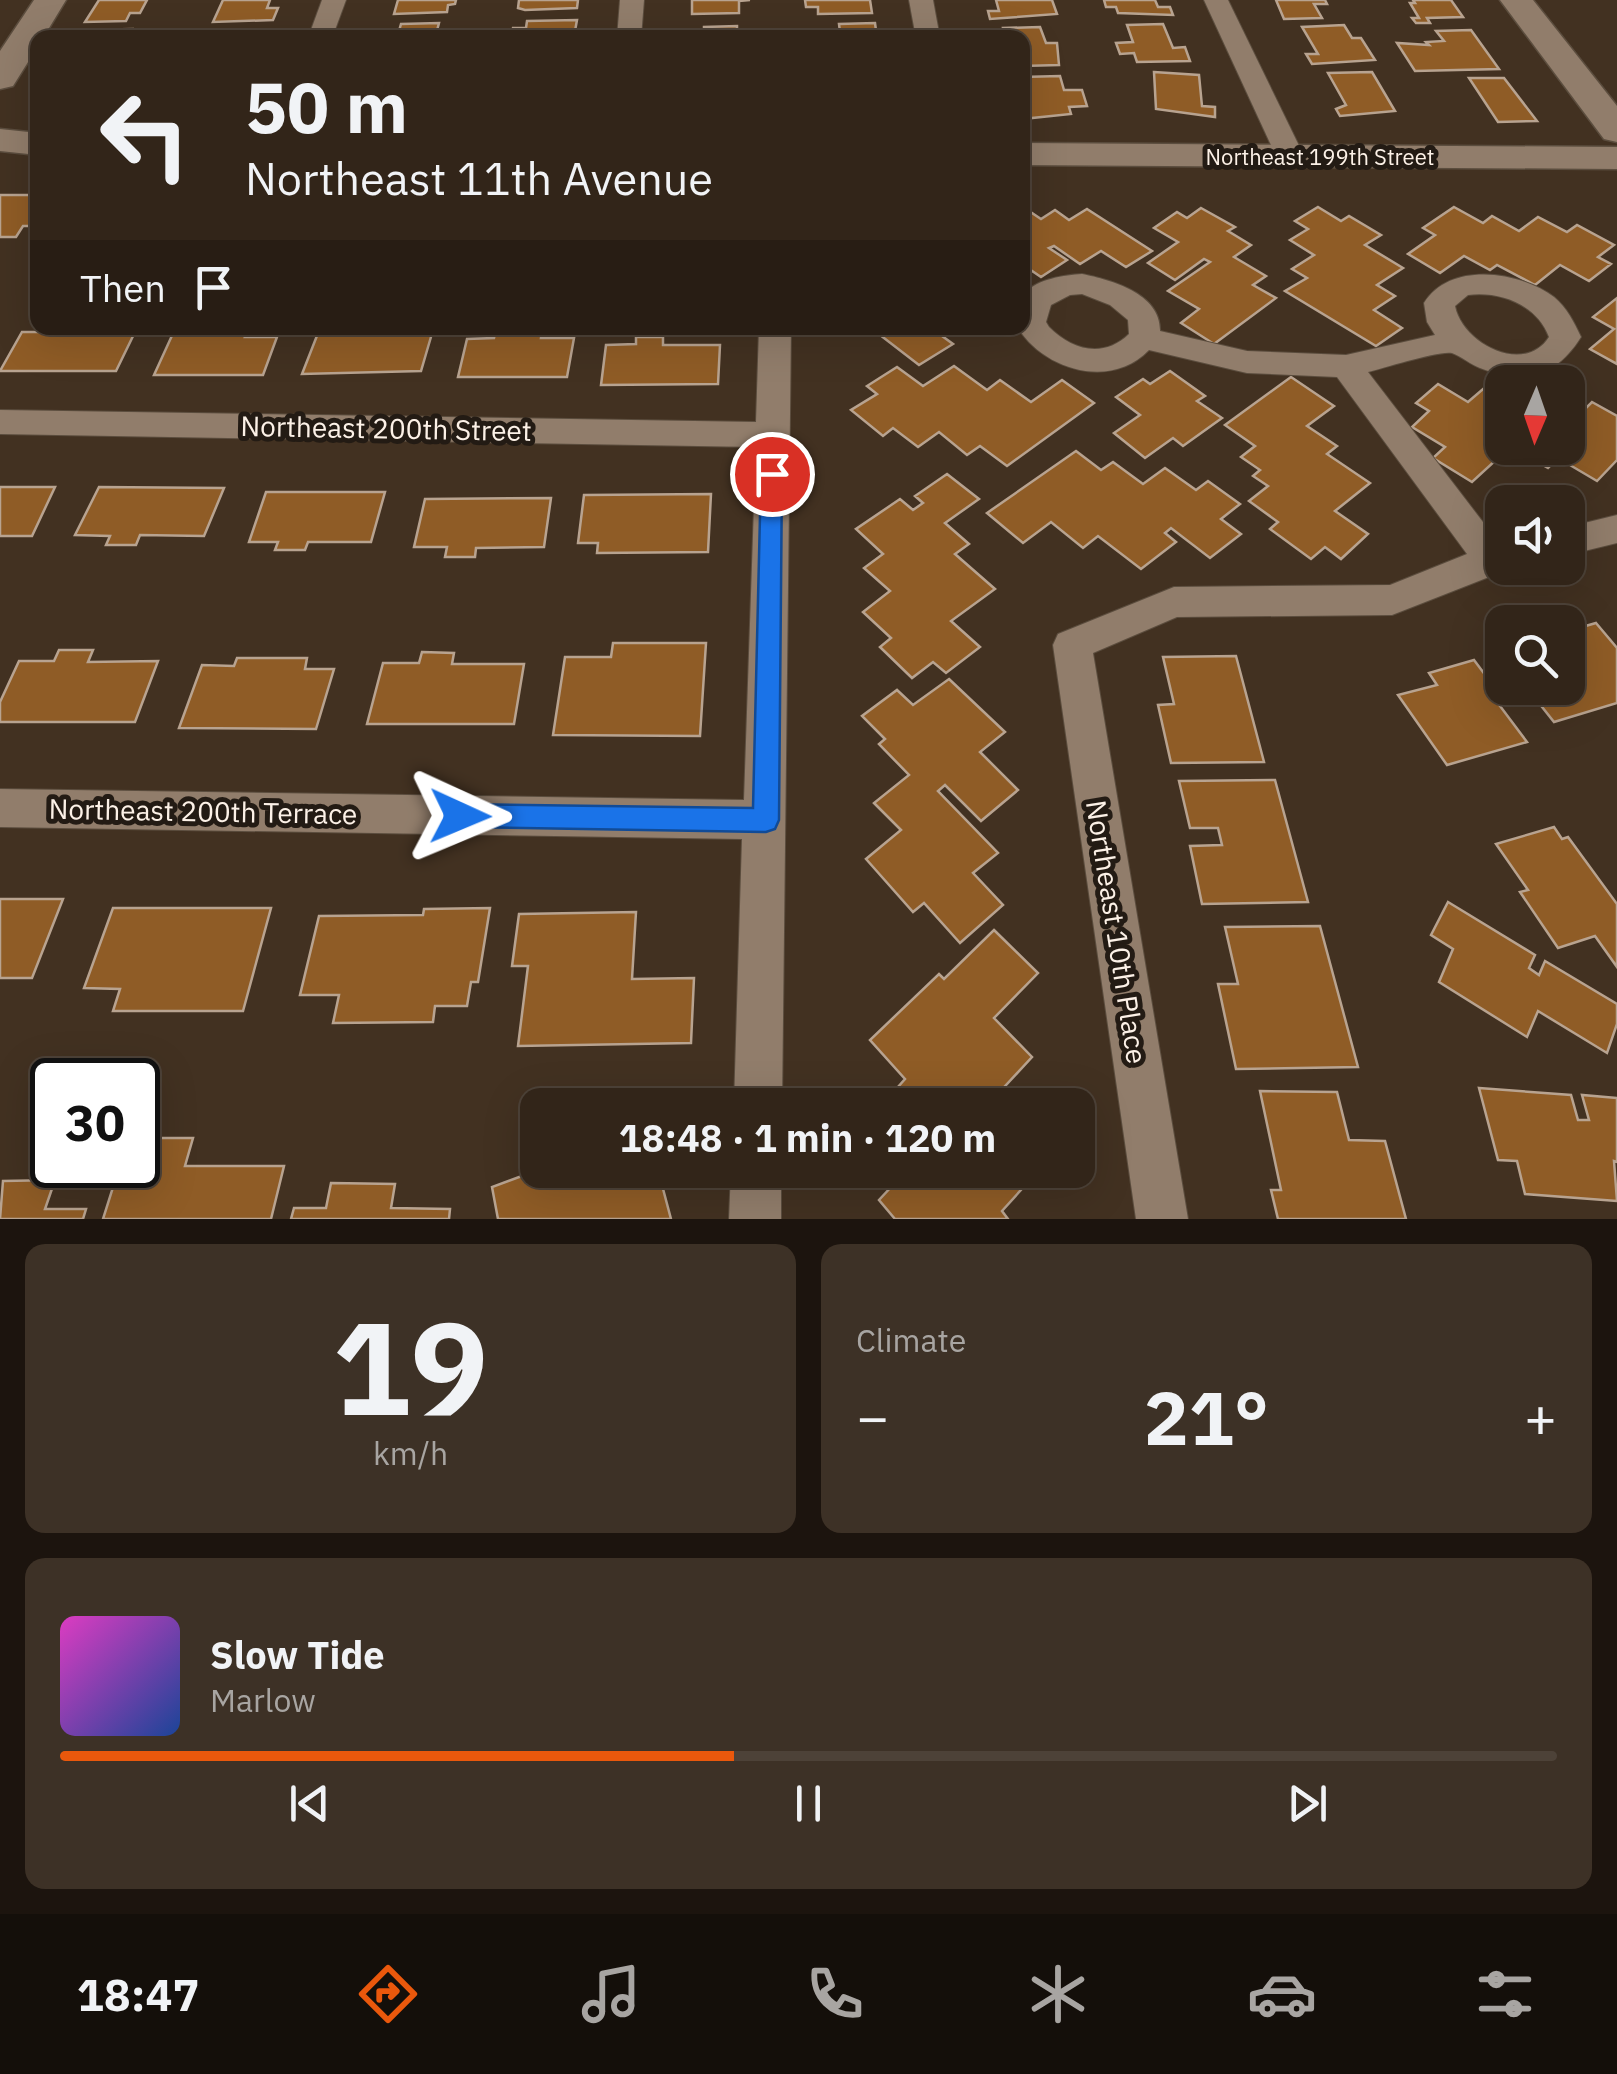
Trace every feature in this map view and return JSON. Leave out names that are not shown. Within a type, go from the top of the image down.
[{"type":"street","points":[[0,25],[17,0]]},
{"type":"street","points":[[31,30],[50,0]]},
{"type":"street","points":[[323,30],[334,0]]},
{"type":"street","points":[[630,30],[632,0]]},
{"type":"street","points":[[921,0],[927,30]]},
{"type":"street","points":[[1216,0],[1290,156]]},
{"type":"street","points":[[1516,0],[1617,131]]},
{"type":"street","points":[[0,78],[30,31]]},
{"type":"street","points":[[0,140],[30,143]]},
{"type":"street","name":"Northeast 199th Street","points":[[1030,154],[1617,158]]},
{"type":"street","points":[[0,158],[30,156]]},
{"type":"street","points":[[758,1088],[774,335]]},
{"type":"street","points":[[1142,338],[1247,362],[1346,366],[1456,341]]},
{"type":"street","points":[[1346,366],[1485,543]]},
{"type":"street","name":"Northeast 200th Street","points":[[0,422],[772,435]]},
{"type":"street","points":[[1585,536],[1617,528]]},
{"type":"street","name":"Northeast 10th Place","points":[[1162,1219],[1072,645],[1174,602],[1392,600],[1485,563]]},
{"type":"street","name":"Northeast 200th Terrace","points":[[0,808],[766,820]]},
{"type":"street","points":[[755,1219],[756,1188]]},
{"type":"building","points":[[99,0],[147,0],[140,13],[130,13],[126,21],[85,22]]},
{"type":"building","points":[[223,0],[270,0],[267,8],[278,8],[273,20],[213,22]]},
{"type":"building","points":[[398,0],[456,0],[448,5],[447,12],[394,14]]},
{"type":"building","points":[[519,0],[578,0],[577,8],[525,10],[518,8]]},
{"type":"building","points":[[692,0],[750,0],[739,1],[739,13],[692,14]]},
{"type":"building","points":[[805,0],[870,0],[872,13],[818,14],[818,7],[806,7]]},
{"type":"building","points":[[996,0],[1052,0],[1057,14],[990,19],[988,11],[999,11]]},
{"type":"building","points":[[1104,0],[1155,0],[1158,7],[1170,7],[1173,15],[1118,13],[1116,7],[1106,7]]},
{"type":"building","points":[[1276,0],[1325,0],[1327,4],[1314,4],[1322,18],[1284,19]]},
{"type":"building","points":[[1413,0],[1451,0],[1463,17],[1427,18],[1430,23],[1416,23],[1412,18],[1419,18],[1410,3],[1415,3]]},
{"type":"building","points":[[577,20],[575,30],[513,30],[526,28],[527,21]]},
{"type":"building","points":[[439,23],[437,30],[399,30],[401,24]]},
{"type":"building","points":[[875,23],[876,30],[840,30],[839,24]]},
{"type":"building","points":[[1163,24],[1173,48],[1185,47],[1190,61],[1137,62],[1134,53],[1120,54],[1116,43],[1133,42],[1127,25]]},
{"type":"building","points":[[1344,25],[1352,38],[1361,38],[1375,60],[1312,64],[1306,54],[1318,54],[1302,27]]},
{"type":"building","points":[[737,26],[737,30],[704,30]]},
{"type":"building","points":[[1040,27],[1046,43],[1057,43],[1059,65],[1030,66],[1030,30],[1003,28]]},
{"type":"building","points":[[1471,30],[1499,69],[1415,71],[1397,43],[1429,45],[1426,42],[1444,41],[1436,31]]},
{"type":"building","points":[[1154,72],[1199,75],[1202,106],[1215,107],[1215,117],[1156,109]]},
{"type":"building","points":[[1372,72],[1395,111],[1340,116],[1336,109],[1346,105],[1328,73]]},
{"type":"building","points":[[1060,76],[1064,90],[1082,90],[1087,106],[1069,107],[1071,114],[1030,118],[1030,77]]},
{"type":"building","points":[[1469,78],[1504,78],[1537,121],[1498,122]]},
{"type":"building","points":[[0,195],[30,195],[30,226],[23,226],[16,237],[0,237]]},
{"type":"building","points":[[1318,207],[1341,221],[1349,216],[1381,235],[1365,245],[1403,268],[1377,285],[1395,296],[1374,310],[1402,328],[1376,346],[1285,291],[1307,278],[1292,269],[1314,255],[1290,240],[1308,229],[1295,221]]},
{"type":"building","points":[[1454,207],[1483,223],[1492,216],[1519,231],[1538,217],[1567,232],[1577,225],[1614,245],[1598,257],[1611,264],[1589,281],[1560,265],[1535,285],[1497,265],[1490,270],[1464,256],[1440,273],[1408,254],[1435,235],[1423,228]]},
{"type":"building","points":[[1201,208],[1235,227],[1228,231],[1251,245],[1234,257],[1266,276],[1253,285],[1276,298],[1214,344],[1181,323],[1199,309],[1168,291],[1210,262],[1204,259],[1175,280],[1148,263],[1178,242],[1154,228],[1177,212],[1187,218]]},
{"type":"building","points":[[1087,209],[1152,251],[1126,267],[1101,251],[1080,264],[1054,246],[1049,248],[1067,260],[1041,277],[1030,269],[1030,212],[1041,219],[1055,210],[1069,220]]},
{"type":"building","points":[[1617,298],[1617,364],[1590,349],[1614,329],[1593,317]]},
{"type":"building","points":[[22,332],[134,335],[116,371],[0,371]]},
{"type":"building","points":[[172,335],[277,337],[263,375],[154,375]]},
{"type":"building","points":[[317,335],[432,335],[421,371],[302,374]]},
{"type":"building","points":[[880,335],[941,335],[953,344],[919,365]]},
{"type":"building","points":[[636,337],[663,337],[663,345],[720,345],[718,384],[601,385],[606,345],[636,344]]},
{"type":"building","points":[[574,338],[567,377],[458,377],[467,339]]},
{"type":"building","points":[[954,366],[987,390],[1000,380],[1031,402],[1062,380],[1094,403],[1007,466],[980,446],[967,455],[939,432],[918,447],[893,428],[883,436],[851,410],[877,394],[867,386],[897,367],[923,386]]},
{"type":"building","points":[[1170,371],[1205,396],[1197,401],[1222,418],[1183,446],[1173,438],[1145,458],[1114,433],[1140,415],[1116,397],[1143,379],[1150,384]]},
{"type":"building","points":[[1291,377],[1334,406],[1307,426],[1337,446],[1327,454],[1370,483],[1335,511],[1368,534],[1341,559],[1325,547],[1311,559],[1270,529],[1278,522],[1249,501],[1268,486],[1253,476],[1260,470],[1241,457],[1255,446],[1225,425]]},
{"type":"building","points":[[1438,384],[1468,402],[1485,387],[1485,465],[1490,465],[1472,482],[1433,458],[1445,447],[1412,427],[1429,411],[1416,403]]},
{"type":"building","points":[[1592,402],[1617,416],[1617,460],[1597,481],[1570,465],[1585,465],[1585,409]]},
{"type":"building","points":[[1076,451],[1101,470],[1113,462],[1143,484],[1165,468],[1196,490],[1208,481],[1240,504],[1221,519],[1241,534],[1210,558],[1171,528],[1165,533],[1176,542],[1141,569],[1098,536],[1083,548],[1051,522],[1023,543],[987,513]]},
{"type":"building","points":[[947,474],[979,499],[945,523],[969,544],[955,554],[995,589],[951,621],[980,647],[946,673],[933,662],[912,678],[880,647],[891,638],[863,612],[890,591],[864,568],[883,554],[856,529],[900,499],[913,510],[923,503],[915,496]]},
{"type":"building","points":[[0,487],[55,487],[32,536],[0,536]]},
{"type":"building","points":[[99,487],[224,488],[204,536],[140,535],[136,545],[106,545],[110,536],[75,535]]},
{"type":"building","points":[[266,492],[385,492],[371,542],[308,542],[305,550],[275,550],[278,542],[249,542]]},
{"type":"building","points":[[711,494],[708,552],[597,553],[598,543],[578,543],[584,495]]},
{"type":"building","points":[[551,498],[544,547],[476,548],[475,557],[445,557],[447,547],[414,547],[425,499]]},
{"type":"building","points":[[1596,623],[1617,648],[1617,703],[1554,722],[1540,705],[1585,705],[1585,626]]},
{"type":"building","points":[[613,643],[706,643],[700,736],[553,735],[565,657],[611,657]]},
{"type":"building","points":[[59,650],[93,650],[88,662],[158,661],[135,722],[0,722],[0,702],[19,661],[54,661]]},
{"type":"building","points":[[422,652],[454,653],[452,664],[524,664],[514,724],[367,724],[383,663],[419,663]]},
{"type":"building","points":[[1236,656],[1264,762],[1171,763],[1158,705],[1174,704],[1163,657]]},
{"type":"building","points":[[237,658],[307,658],[305,669],[334,669],[316,729],[179,728],[202,665],[234,666]]},
{"type":"building","points":[[1474,660],[1485,675],[1485,705],[1499,705],[1527,742],[1447,765],[1398,695],[1437,685],[1429,673]]},
{"type":"building","points":[[949,679],[1005,732],[980,752],[1018,790],[981,821],[945,785],[938,791],[998,853],[973,873],[1003,905],[960,943],[924,903],[913,912],[866,859],[901,830],[874,803],[909,775],[879,744],[885,739],[862,716],[897,690],[913,705]]},
{"type":"building","points":[[1275,780],[1308,902],[1202,904],[1190,846],[1222,845],[1218,828],[1190,828],[1179,781]]},
{"type":"building","points":[[1554,827],[1562,839],[1568,837],[1617,904],[1617,967],[1595,936],[1558,948],[1520,892],[1528,890],[1496,844]]},
{"type":"building","points":[[0,899],[63,899],[32,978],[0,978]]},
{"type":"building","points":[[1448,902],[1535,955],[1529,968],[1539,975],[1545,961],[1617,1004],[1617,1024],[1607,1053],[1538,1011],[1527,1037],[1439,982],[1453,949],[1431,935]]},
{"type":"building","points":[[113,908],[271,908],[243,1011],[113,1011],[120,989],[84,988]]},
{"type":"building","points":[[490,908],[478,982],[471,982],[467,1006],[435,1006],[433,1022],[333,1023],[339,995],[300,995],[319,916],[423,915],[424,909]]},
{"type":"building","points":[[636,912],[632,979],[694,978],[691,1043],[518,1046],[528,966],[512,966],[519,914]]},
{"type":"building","points":[[1320,926],[1358,1067],[1236,1069],[1218,984],[1238,984],[1225,927]]},
{"type":"building","points":[[994,930],[1038,973],[994,1018],[1032,1057],[1003,1088],[897,1088],[905,1079],[870,1040],[939,974],[944,979]]},
{"type":"building","points":[[1479,1088],[1571,1095],[1578,1120],[1589,1120],[1582,1095],[1617,1098],[1617,1201],[1525,1194],[1517,1161],[1498,1160]]},
{"type":"building","points":[[1260,1091],[1337,1092],[1349,1140],[1385,1141],[1406,1219],[1278,1219],[1271,1190],[1281,1190]]},
{"type":"building","points":[[160,1138],[193,1138],[185,1166],[284,1166],[271,1219],[103,1219],[113,1188],[160,1188]]},
{"type":"building","points":[[520,1177],[520,1188],[663,1188],[671,1219],[498,1219],[492,1187]]},
{"type":"building","points":[[30,1180],[30,1188],[52,1188],[45,1209],[86,1209],[83,1219],[0,1219],[3,1181]]},
{"type":"building","points":[[331,1183],[395,1184],[391,1208],[450,1209],[449,1219],[291,1219],[294,1208],[326,1208]]},
{"type":"building","points":[[890,1188],[1023,1188],[1002,1211],[1008,1219],[895,1219],[879,1200]]},
{"type":"route","points":[[460,816],[766,820],[772,474]]}]
